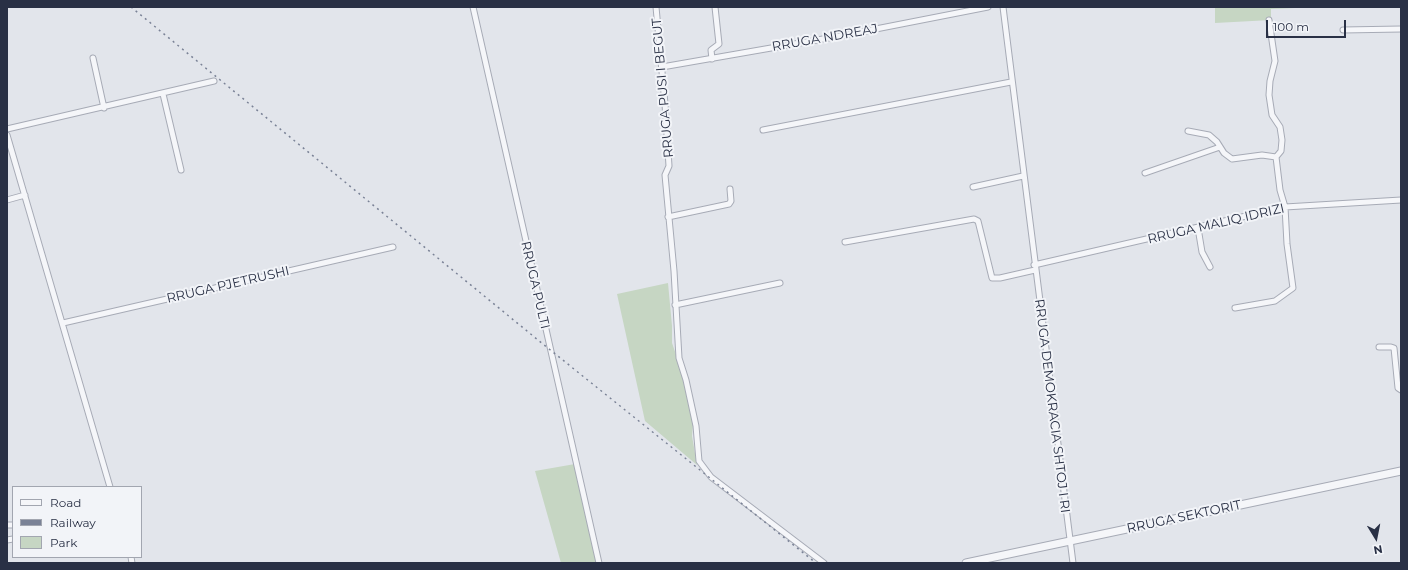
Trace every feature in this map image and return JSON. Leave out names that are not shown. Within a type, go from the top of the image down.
[{"type":"street","name":"RRUGA PULTI","points":[[473,7],[599,563]]},
{"type":"street","name":"RRUGA PUSI I BEGUT","points":[[656,7],[669,166],[665,175],[674,271],[674,305],[679,360],[686,380],[696,426],[699,461],[711,477],[723,487],[824,563]]},
{"type":"street","points":[[712,59],[711,50],[719,44],[715,7]]},
{"type":"street","name":"RRUGA NDREAJ","points":[[662,67],[840,36],[988,7]]},
{"type":"street","name":"RRUGA DEMOKRACIA SHTOJ I RI","points":[[1003,7],[1011,82],[1073,563]]},
{"type":"street","points":[[1235,308],[1275,301],[1293,288],[1287,244],[1285,207],[1280,190],[1276,157],[1281,151],[1282,140],[1280,127],[1272,117],[1271,110],[1269,85],[1275,61],[1269,20]]},
{"type":"street","points":[[1343,30],[1401,29]]},
{"type":"street","points":[[92,58],[104,108]]},
{"type":"street","points":[[7,129],[104,108],[214,81]]},
{"type":"street","points":[[762,130],[1011,82]]},
{"type":"street","points":[[163,94],[181,170]]},
{"type":"street","points":[[1188,131],[1209,135],[1224,153],[1232,159],[1262,155],[1276,157]]},
{"type":"street","points":[[7,135],[110,486]]},
{"type":"street","points":[[1145,173],[1220,147]]},
{"type":"street","points":[[973,186],[1024,176]]},
{"type":"street","points":[[668,217],[729,204],[731,201],[730,189]]},
{"type":"street","points":[[7,200],[24,195]]},
{"type":"street","name":"RRUGA MALIQ IDRIZI","points":[[1035,268],[1285,207],[1401,200]]},
{"type":"street","points":[[845,242],[974,219],[978,221],[992,278],[1000,278],[1035,268]]},
{"type":"street","points":[[1198,228],[1202,252],[1210,267]]},
{"type":"street","name":"RRUGA PJETRUSHI","points":[[63,323],[393,247]]},
{"type":"street","points":[[674,305],[780,283]]},
{"type":"street","points":[[1379,347],[1394,348],[1398,388],[1401,390]]},
{"type":"street","name":"RRUGA SEKTORIT","points":[[966,563],[1401,471]]},
{"type":"green space","points":[[1215,7],[1295,8],[1271,9],[1271,20],[1215,23]]},
{"type":"green space","points":[[668,283],[672,343],[682,372],[693,424],[692,436],[697,465],[645,421],[617,294]]},
{"type":"green space","points":[[575,464],[598,563],[561,563],[535,471]]},
{"type":"railway","points":[[131,7],[549,349],[816,563]]}]
